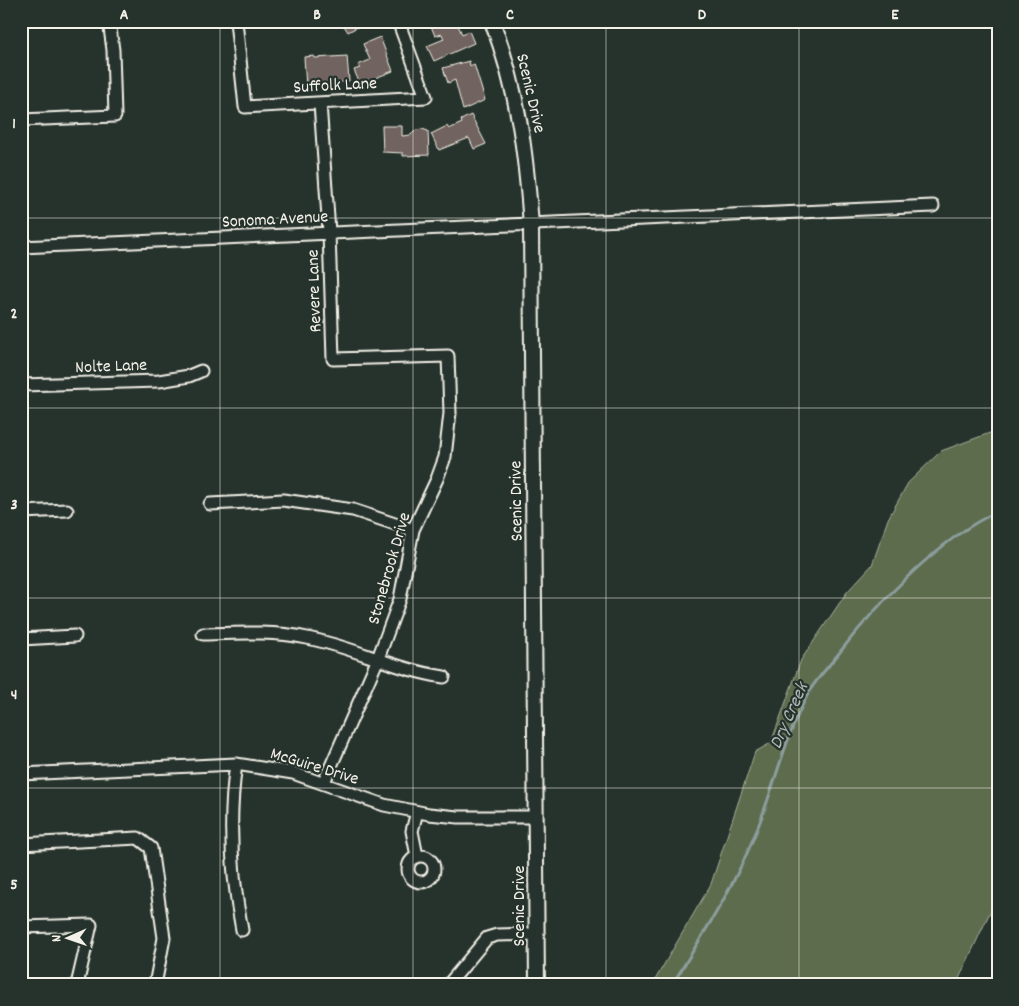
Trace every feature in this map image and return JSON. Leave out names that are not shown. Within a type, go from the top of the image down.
[{"type":"main road","name":"Scenic Drive","points":[[492,21],[508,67],[522,125],[531,226],[537,985]]},
{"type":"street","points":[[21,120],[116,116],[113,50],[109,21]]},
{"type":"street","name":"Suffolk Lane","points":[[236,21],[245,107],[426,97],[398,21]]},
{"type":"street","name":"Revere Lane","points":[[320,103],[329,232],[333,359],[448,356]]},
{"type":"street","name":"Sonoma Avenue","points":[[21,247],[329,232],[531,226],[933,206]]},
{"type":"street","name":"Stonebrook Drive","points":[[324,782],[377,661],[400,599],[413,530],[445,457],[450,413],[448,356]]},
{"type":"street","name":"Nolte Lane","points":[[21,385],[159,381],[201,372]]},
{"type":"street","points":[[210,504],[283,500],[353,510],[413,530]]},
{"type":"street","points":[[21,512],[67,510]]},
{"type":"street","points":[[203,634],[260,633],[307,638],[336,645],[377,661],[418,673],[444,677]]},
{"type":"street","points":[[21,639],[75,636]]},
{"type":"street","points":[[236,764],[232,792],[231,854],[242,930]]},
{"type":"street","name":"McGuire Drive","points":[[21,774],[236,764],[293,773],[324,782],[384,805],[417,812],[458,817],[536,817]]},
{"type":"street","points":[[417,812],[412,832],[417,856]]},
{"type":"street","points":[[21,844],[138,838],[151,848],[164,938],[155,985]]},
{"type":"street","points":[[21,928],[91,925],[78,985]]},
{"type":"street","points":[[448,985],[487,938],[497,934],[538,934]]},
{"type":"green space","points":[[998,430],[998,895],[956,985],[652,985],[711,884],[755,752],[771,743],[801,660],[847,592],[872,565],[888,519],[908,483],[941,451]]},
{"type":"building","points":[[341,21],[369,21],[348,32]]},
{"type":"building","points":[[429,21],[456,21],[462,34],[469,31],[474,43],[434,61],[427,46],[444,39],[442,34],[435,36]]},
{"type":"building","points":[[380,37],[393,71],[360,84],[354,70],[360,68],[358,65],[370,60],[363,44]]},
{"type":"building","points":[[314,56],[315,58],[347,56],[349,81],[306,87],[304,57]]},
{"type":"building","points":[[469,61],[470,66],[474,64],[485,100],[463,110],[455,80],[448,83],[443,68]]},
{"type":"building","points":[[471,115],[486,144],[474,149],[469,138],[439,150],[431,134],[447,126],[449,129],[462,123],[461,120]]},
{"type":"building","points":[[382,126],[402,126],[402,136],[411,135],[416,130],[428,131],[429,155],[403,156],[403,153],[383,152]]},
{"type":"waterway","name":"Dry Creek","points":[[672,985],[716,914],[745,858],[793,726],[810,690],[870,616],[909,575],[953,538],[975,523],[998,511]]}]
